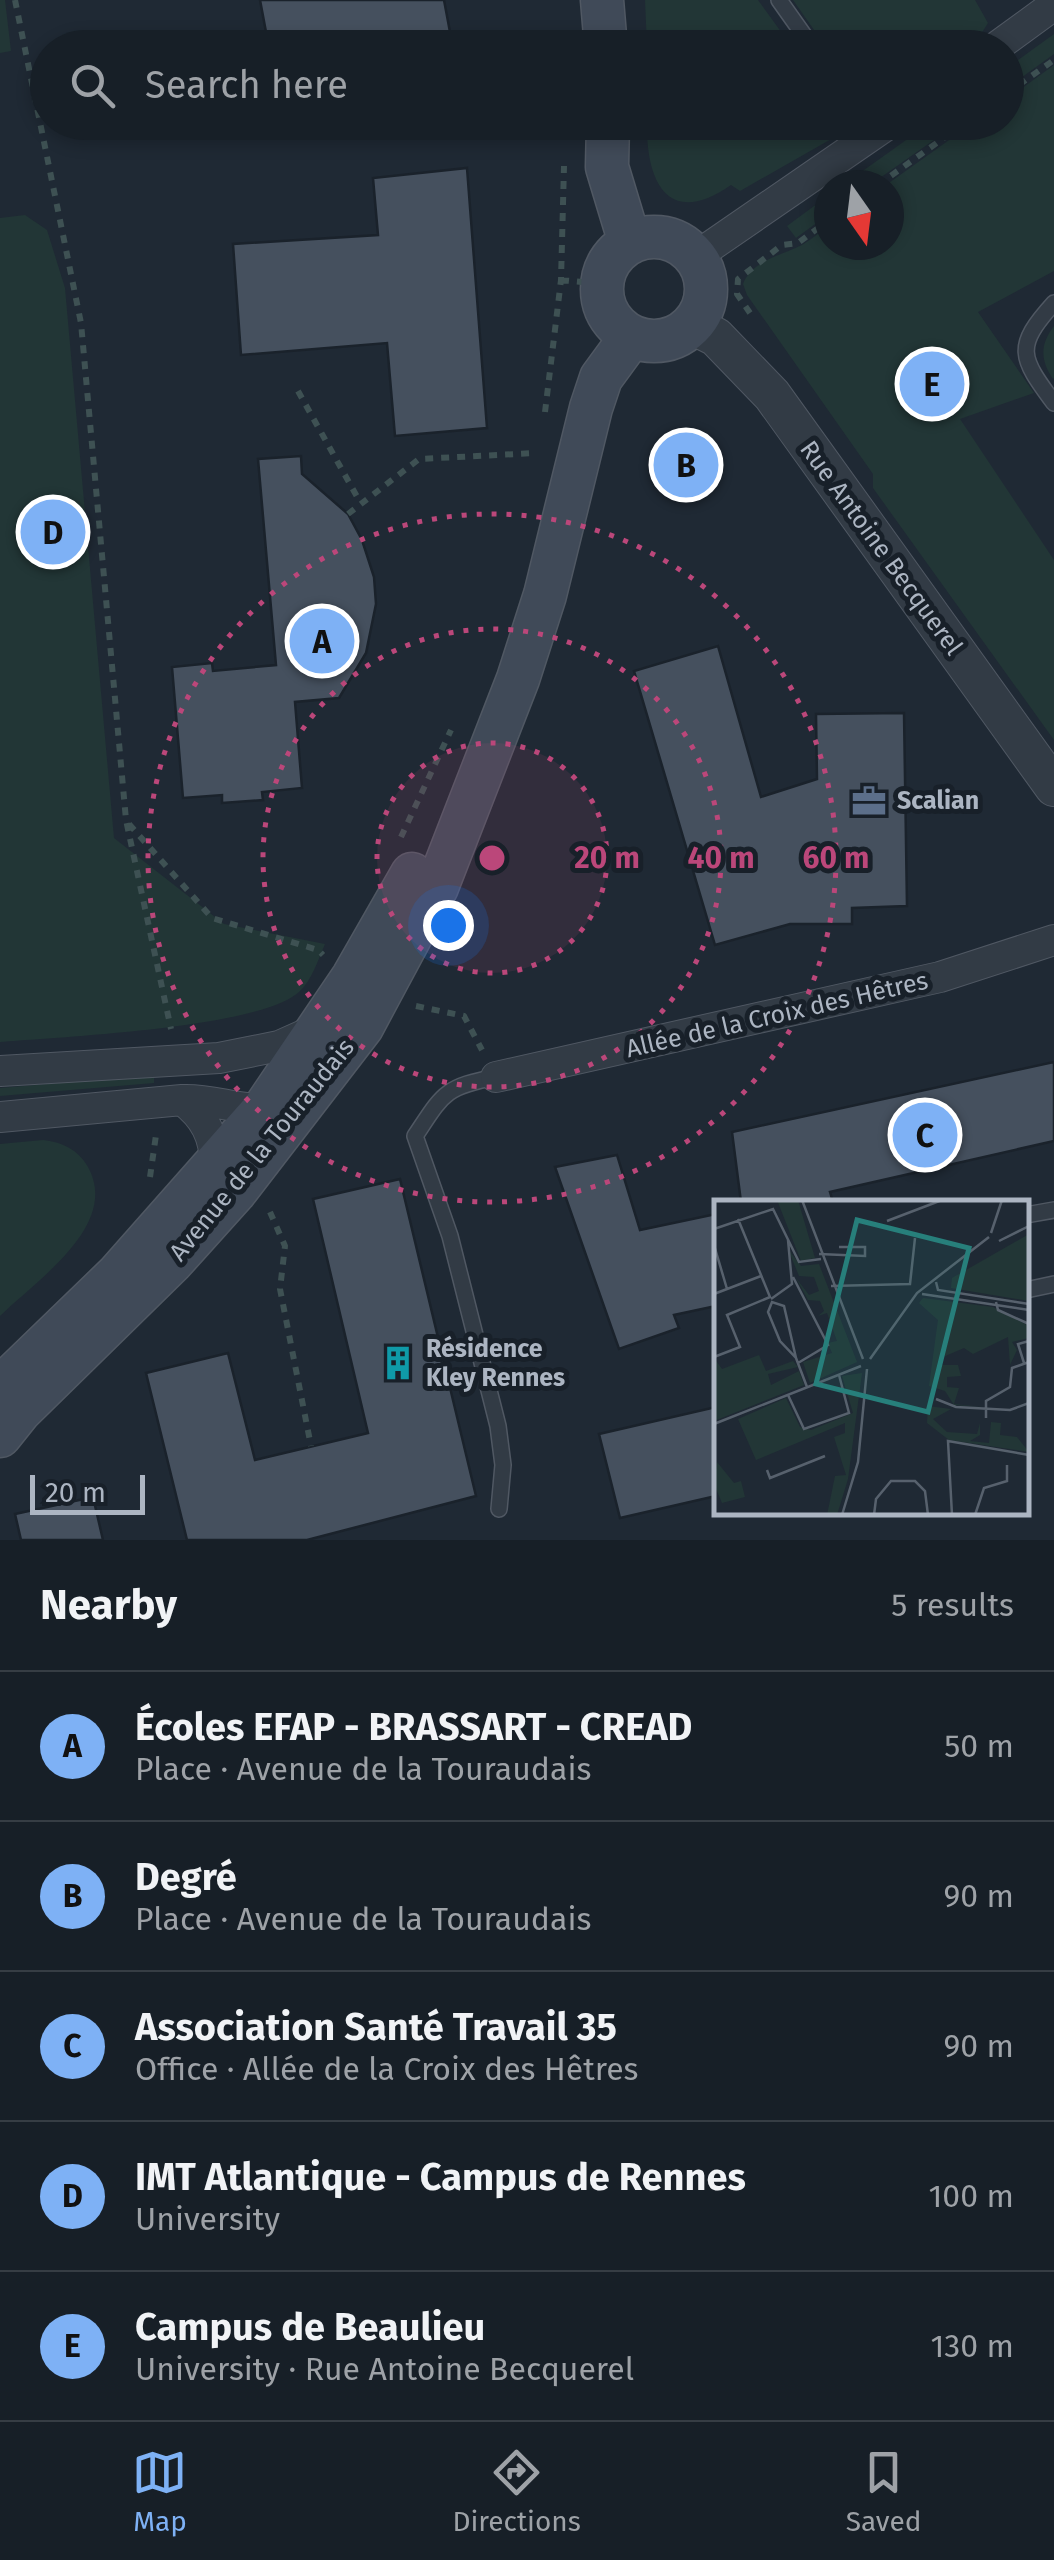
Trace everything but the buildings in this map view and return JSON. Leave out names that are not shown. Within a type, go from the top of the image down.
[{"type":"main road","points":[[602,0],[604,30]]},
{"type":"main road","points":[[608,140],[607,167],[630,243]]},
{"type":"main road","points":[[658,236],[671,239],[695,257],[706,289],[704,305],[692,326],[660,341],[645,342],[631,337],[609,317],[582,282],[630,243],[658,236]]},
{"type":"main road","name":"Avenue de la Touraudais","points":[[0,1436],[20,1411],[194,1237],[315,1092],[362,1027],[436,887],[518,679],[602,378],[631,337]]},
{"type":"main road","name":"Avenue de la Touraudais","points":[[0,1388],[118,1274],[264,1110],[482,764]]},
{"type":"street","points":[[1020,30],[1054,5]]},
{"type":"street","points":[[695,257],[858,140]]},
{"type":"street","name":"Rue Antoine Becquerel","points":[[692,326],[716,337],[772,396],[1054,787]]},
{"type":"street","name":"Allée de la Croix des Hêtres","points":[[496,1077],[921,982],[1054,940]]},
{"type":"street","points":[[0,1071],[219,1058],[278,1046],[318,1028]]},
{"type":"street","points":[[194,1237],[203,1212],[255,1147],[264,1126],[261,1090],[251,1073],[219,1058]]},
{"type":"street","points":[[0,1116],[182,1100],[210,1100],[264,1110],[315,1092]]},
{"type":"street","points":[[182,1100],[204,1119],[215,1147],[215,1165]]},
{"type":"lane","points":[[779,0],[800,30]]},
{"type":"lane","points":[[1054,303],[1029,331],[1026,352],[1031,372],[1054,403]]},
{"type":"lane","points":[[496,1077],[456,1086],[444,1094],[415,1136],[450,1236],[498,1426],[503,1465],[499,1509]]},
{"type":"lane","points":[[1029,1215],[1054,1210]]},
{"type":"lane","points":[[1029,1289],[1054,1284]]},
{"type":"path","points":[[15,0],[30,73]]},
{"type":"path","points":[[1024,81],[1054,60]]},
{"type":"path","points":[[44,140],[81,323],[126,820],[172,1035]]},
{"type":"path","points":[[899,170],[941,140]]},
{"type":"path","points":[[542,426],[582,282],[564,158]]},
{"type":"path","points":[[752,316],[737,294],[738,278],[782,245],[798,242],[814,231]]},
{"type":"path","points":[[298,392],[360,502]]},
{"type":"path","points":[[532,471],[539,440]]},
{"type":"path","points":[[348,514],[419,459],[536,453]]},
{"type":"path","points":[[392,853],[452,730]]},
{"type":"path","points":[[126,820],[212,918],[318,950]]},
{"type":"path","points":[[414,1006],[464,1016]]},
{"type":"path","points":[[284,1246],[280,1289],[311,1446]]},
{"type":"green space","points":[[0,0],[5,0],[11,51],[0,53]]},
{"type":"green space","points":[[645,0],[758,0],[780,30],[646,30]]},
{"type":"green space","points":[[793,0],[975,0],[988,23],[984,30],[814,30]]},
{"type":"green space","points":[[1054,34],[1054,54],[1024,76],[1024,56]]},
{"type":"green space","points":[[1054,65],[1054,271],[978,312],[1034,393],[960,419],[1054,560],[1054,740],[873,488],[873,474],[743,284],[753,269],[814,236],[814,260],[904,260],[904,172],[949,140],[1024,140],[1024,87]]},
{"type":"green space","points":[[648,140],[829,140],[740,191],[731,185],[691,202],[676,200],[665,193],[651,164]]},
{"type":"green space","points":[[906,140],[934,140],[891,170],[864,170]]},
{"type":"green space","points":[[814,206],[814,225],[796,238],[787,226]]},
{"type":"green space","points":[[25,215],[47,230],[65,288],[114,838],[224,924],[325,944],[299,992],[244,1014],[157,1029],[0,1042],[0,218]]},
{"type":"green space","points":[[1054,326],[1054,378],[1053,379],[1043,352]]},
{"type":"green space","points":[[154,1075],[154,1083],[0,1096],[0,1088]]},
{"type":"green space","points":[[43,1140],[68,1148],[84,1161],[95,1189],[93,1210],[70,1249],[0,1316],[0,1144]]},
{"type":"place","name":"Campus de Beaulieu","points":[[932,384]]},
{"type":"place","name":"Degré","points":[[686,465]]},
{"type":"place","name":"IMT Atlantique - Campus de Rennes","points":[[53,532]]},
{"type":"place","name":"Écoles EFAP - BRASSART - CREAD","points":[[322,641]]},
{"type":"place","name":"Scalian","points":[[869,801]]},
{"type":"place","name":"Association Santé Travail 35","points":[[925,1135]]},
{"type":"place","name":"Résidence Kley Rennes","points":[[398,1363]]}]
